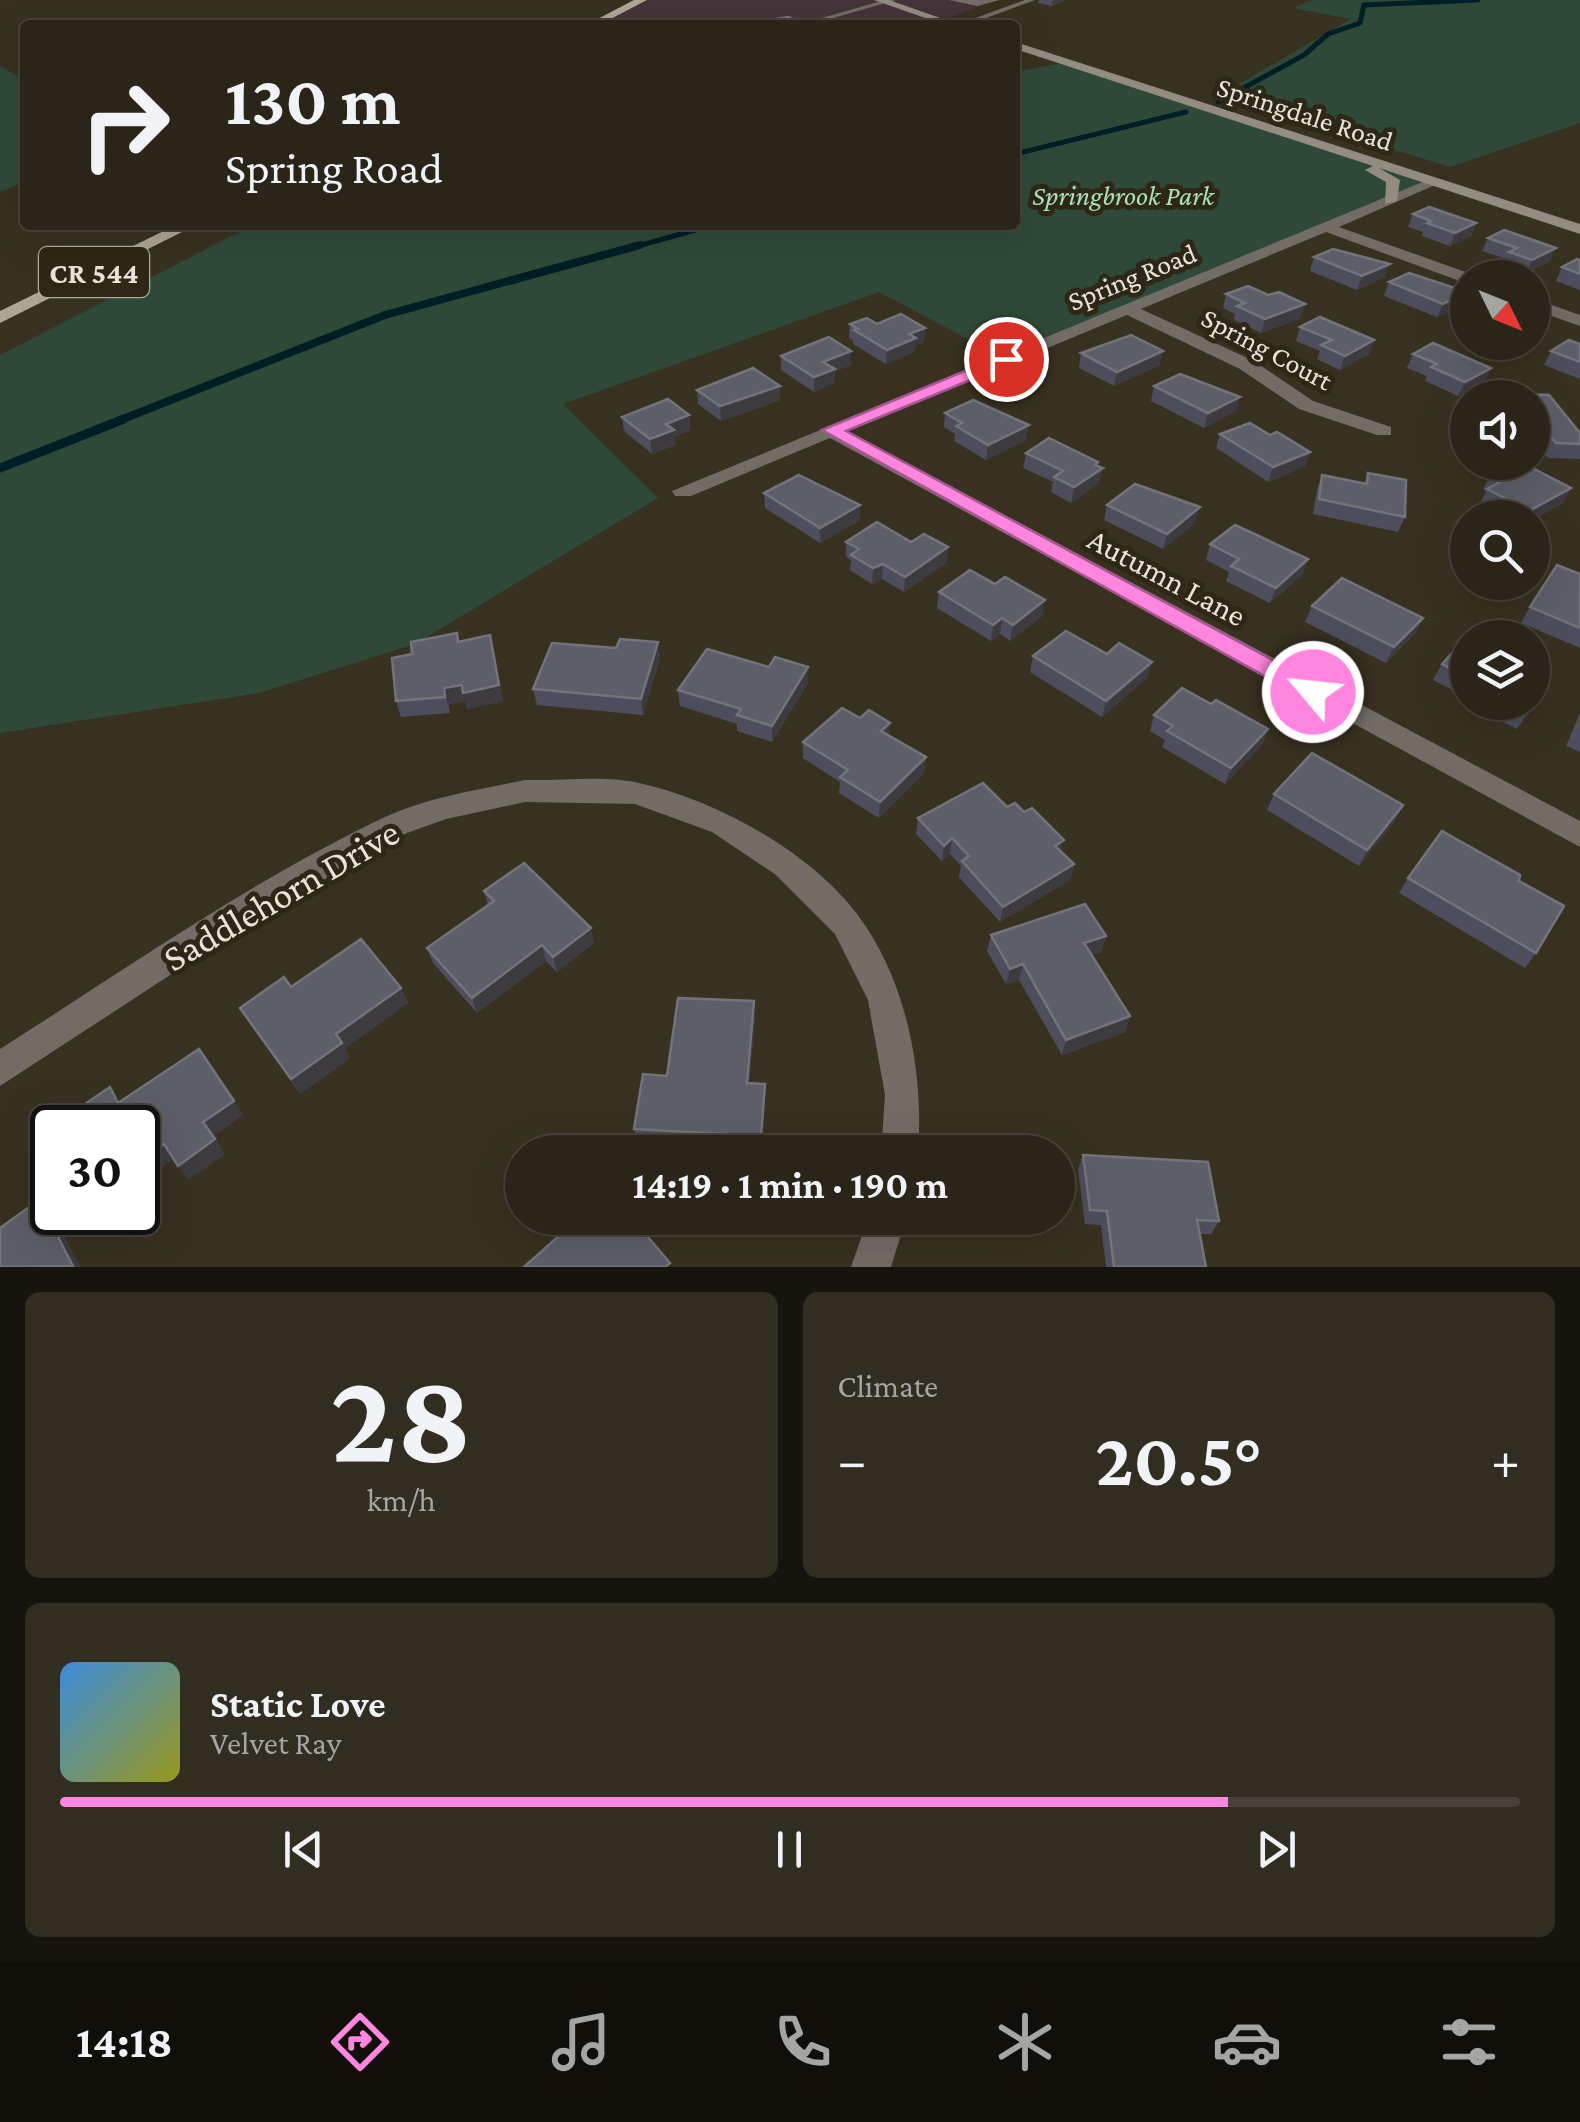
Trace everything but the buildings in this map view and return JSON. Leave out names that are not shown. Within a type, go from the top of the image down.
[{"type":"main road","points":[[601,20],[642,0]]},
{"type":"main road","points":[[885,1],[942,20]]},
{"type":"main road","name":"Springdale Road","points":[[1020,47],[1580,229]]},
{"type":"main road","points":[[1247,121],[1263,133],[1381,172],[1395,187],[1390,201]]},
{"type":"main road","name":"CR 544","points":[[0,318],[178,230]]},
{"type":"street","name":"Spring Road","points":[[684,491],[1435,182]]},
{"type":"street","points":[[1326,228],[1450,273]]},
{"type":"street","name":"Spring Court","points":[[1128,309],[1247,365],[1306,405],[1384,431]]},
{"type":"street","points":[[1550,310],[1580,321]]},
{"type":"street","name":"Autumn Lane","points":[[831,430],[1580,835]]},
{"type":"street","name":"Saddlehorn Drive","points":[[0,1069],[248,908],[397,824],[443,808],[525,791],[636,793],[722,824],[787,866],[846,924],[884,999],[902,1095],[901,1135]]},
{"type":"street","points":[[871,1267],[881,1235]]},
{"type":"lane","points":[[952,0],[977,4],[997,0]]},
{"type":"lane","points":[[972,20],[1032,0]]},
{"type":"lane","points":[[818,20],[885,1]]},
{"type":"shaded area","points":[[642,0],[997,0],[943,20],[601,20]]},
{"type":"green space","points":[[1312,0],[1580,0],[1580,123],[1450,167],[1220,95],[1351,19],[1293,8]]},
{"type":"green space","name":"Springbrook Park","points":[[1069,62],[1435,182],[1006,359],[879,292],[563,404],[658,498],[415,644],[259,693],[0,733],[0,355],[243,230],[1020,230],[1020,71]]},
{"type":"green space","points":[[0,66],[20,78],[20,184],[0,192]]},
{"type":"waterway","points":[[1218,102],[1304,55],[1328,34],[1360,23],[1364,5],[1478,0]]},
{"type":"waterway","points":[[1020,153],[1186,112]]},
{"type":"waterway","points":[[631,248],[695,230]]},
{"type":"waterway","points":[[118,421],[385,315],[640,245]]},
{"type":"waterway","points":[[0,468],[124,419]]},
{"type":"route","points":[[1006,359],[831,430],[1313,692]]}]
